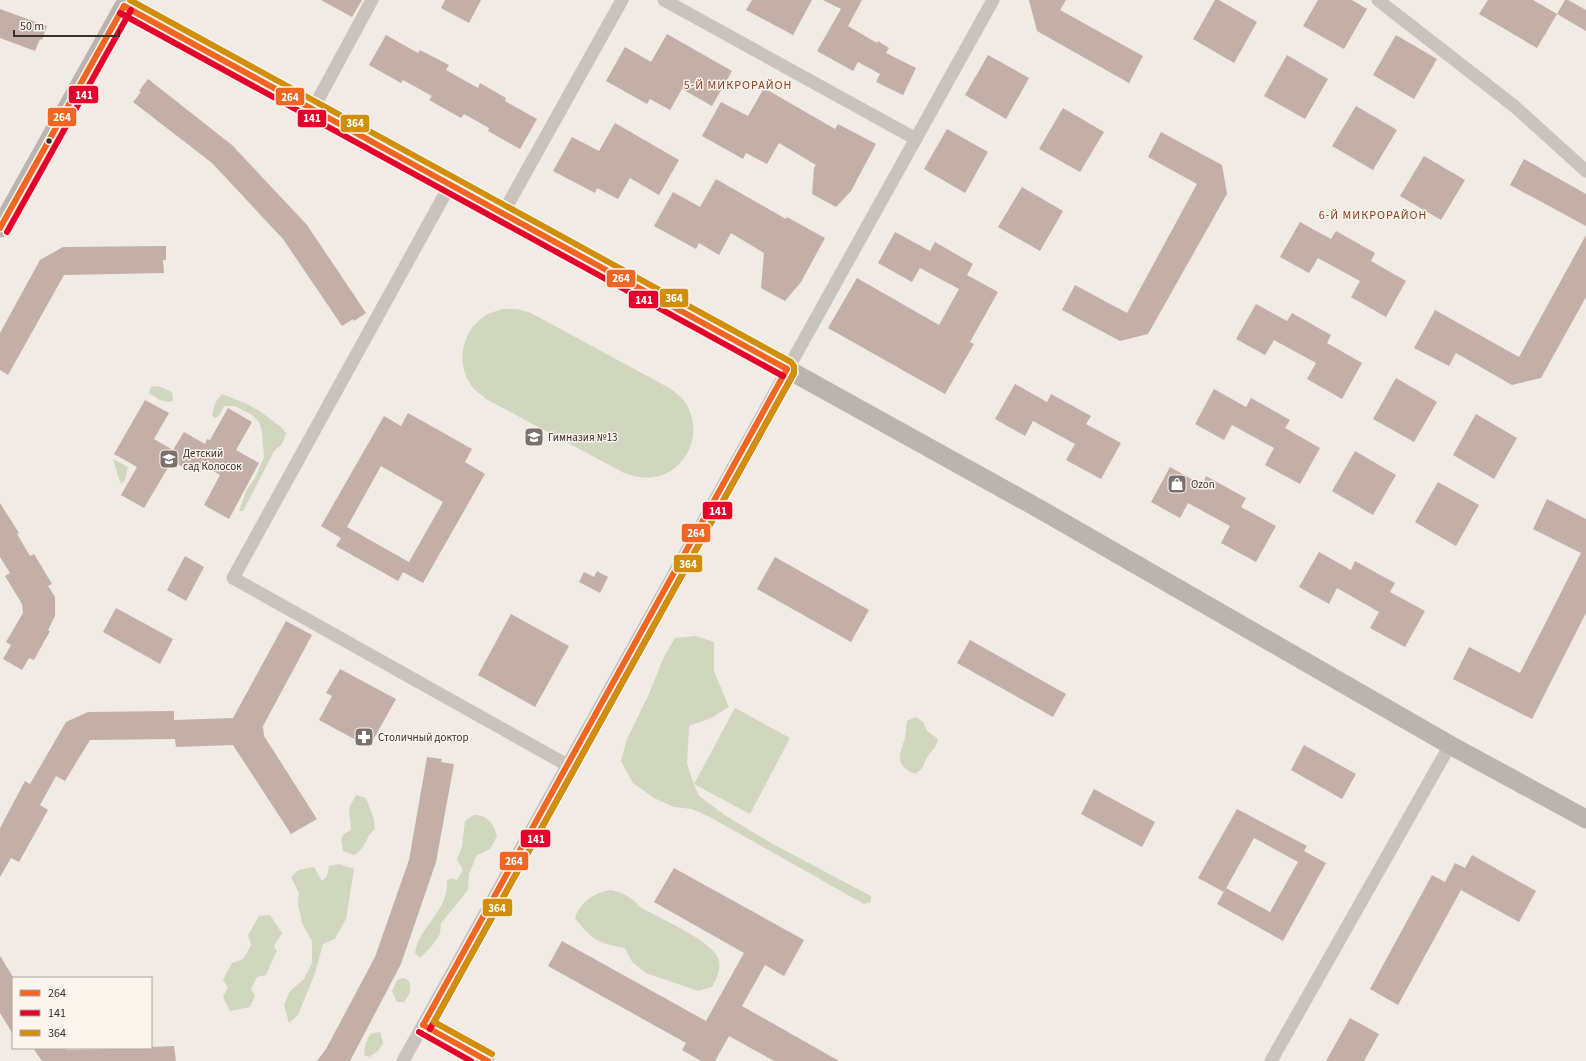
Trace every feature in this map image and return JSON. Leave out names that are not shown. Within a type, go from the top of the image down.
[{"type":"street","points":[[313,109],[372,0]]},
{"type":"street","points":[[503,213],[622,0]]},
{"type":"street","points":[[664,0],[916,139]]},
{"type":"street","points":[[403,1061],[993,0]]},
{"type":"street","points":[[1378,0],[1514,106],[1586,171]]},
{"type":"street","points":[[0,228],[121,2],[450,185],[1036,507],[1450,744],[1586,819]]},
{"type":"street","points":[[450,185],[233,578],[402,671],[567,765]]},
{"type":"street","points":[[1271,1061],[1450,744]]},
{"type":"street","points":[[423,1025],[488,1061]]},
{"type":"green space","points":[[502,309],[517,309],[531,313],[671,389],[677,394],[689,408],[693,425],[693,437],[683,460],[675,468],[664,474],[652,477],[637,477],[624,473],[486,399],[474,389],[468,380],[464,369],[463,348],[466,338],[479,321],[488,314]]},
{"type":"green space","points":[[158,386],[172,392],[173,401],[166,402],[157,399],[149,393],[151,387]]},
{"type":"green space","points":[[222,394],[247,404],[261,412],[281,427],[286,433],[282,444],[274,451],[243,511],[239,511],[247,489],[255,478],[264,457],[262,432],[259,422],[252,415],[235,406],[224,406],[219,416],[214,418],[212,414],[216,401]]},
{"type":"green space","points":[[113,459],[128,467],[125,480],[121,484],[119,478]]},
{"type":"green space","points":[[696,636],[714,642],[714,671],[729,707],[711,718],[689,726],[687,764],[699,796],[726,816],[771,843],[871,896],[871,902],[864,904],[710,817],[692,809],[674,807],[654,798],[633,783],[621,761],[627,739],[648,696],[664,657],[675,638]]},
{"type":"green space","points":[[735,708],[790,738],[750,814],[694,784]]},
{"type":"green space","points":[[916,717],[923,722],[927,731],[938,739],[935,748],[928,756],[922,768],[915,774],[908,771],[904,767],[901,763],[900,755],[905,738],[907,721]]},
{"type":"green space","points":[[356,795],[366,798],[373,816],[375,829],[369,835],[364,846],[354,855],[343,851],[341,840],[344,834],[351,830],[349,808]]},
{"type":"green space","points":[[474,815],[483,816],[486,818],[492,824],[497,836],[490,849],[477,855],[469,874],[468,890],[441,923],[440,934],[431,947],[420,958],[415,953],[418,943],[439,910],[446,892],[447,881],[451,878],[457,880],[463,870],[457,859],[462,847],[465,821]]},
{"type":"green space","points":[[339,864],[354,869],[346,919],[335,939],[323,944],[315,973],[298,1015],[289,1023],[284,1005],[290,991],[304,979],[312,963],[312,941],[302,923],[298,904],[299,893],[291,877],[298,870],[314,867],[322,881],[327,876],[329,866]]},
{"type":"green space","points":[[611,890],[627,896],[640,907],[685,931],[708,946],[719,961],[718,975],[712,987],[698,991],[646,973],[632,962],[625,948],[601,942],[591,936],[575,918],[577,912],[589,899],[599,893]]},
{"type":"green space","points":[[270,915],[282,933],[274,946],[277,951],[266,975],[257,977],[251,989],[255,996],[250,1007],[230,1011],[223,997],[228,987],[223,980],[232,963],[243,959],[251,945],[248,935],[259,916]]},
{"type":"green space","points":[[403,978],[408,980],[410,991],[404,1002],[397,1002],[392,991],[397,980]]},
{"type":"green space","points":[[380,1032],[383,1043],[377,1052],[369,1057],[364,1055],[365,1045],[370,1034]]},
{"type":"building","points":[[321,0],[362,0],[352,17]]},
{"type":"building","points":[[445,0],[481,0],[469,23],[441,8]]},
{"type":"building","points":[[752,0],[812,0],[793,35],[746,10]]},
{"type":"building","points":[[823,0],[862,0],[848,26],[877,43],[878,41],[889,48],[886,53],[916,68],[903,95],[876,82],[880,74],[858,62],[853,71],[817,51],[841,9]]},
{"type":"building","points":[[1029,0],[1066,0],[1060,10],[1143,56],[1129,83],[1037,31]]},
{"type":"building","points":[[1215,0],[1219,0],[1257,22],[1234,63],[1193,39]]},
{"type":"building","points":[[1318,0],[1352,0],[1367,9],[1344,49],[1303,26]]},
{"type":"building","points":[[1488,0],[1533,0],[1557,14],[1537,48],[1479,14]]},
{"type":"building","points":[[1565,0],[1568,0],[1586,10],[1586,31],[1557,14]]},
{"type":"building","points":[[0,9],[47,26],[42,40],[40,39],[35,51],[0,38]]},
{"type":"building","points":[[667,34],[732,71],[712,106],[682,89],[670,110],[650,99],[647,104],[606,81],[625,47],[651,62]]},
{"type":"building","points":[[386,35],[418,53],[420,50],[449,65],[446,70],[478,88],[480,83],[506,98],[505,101],[537,119],[520,149],[488,131],[489,128],[464,114],[461,118],[429,100],[432,96],[403,80],[401,83],[369,65]]},
{"type":"building","points":[[1396,35],[1437,59],[1414,99],[1373,75]]},
{"type":"building","points":[[988,55],[1029,78],[1006,119],[965,95]]},
{"type":"building","points":[[1287,55],[1328,79],[1305,119],[1264,96]]},
{"type":"building","points":[[148,79],[232,145],[307,225],[366,313],[354,321],[353,319],[342,326],[283,239],[212,163],[133,102],[141,92],[139,91]]},
{"type":"building","points":[[764,88],[835,129],[838,124],[876,144],[851,191],[836,207],[812,194],[814,168],[816,165],[779,143],[767,164],[746,153],[743,159],[702,136],[721,102],[748,116]]},
{"type":"building","points":[[1356,106],[1397,130],[1373,170],[1332,146]]},
{"type":"building","points":[[1063,108],[1104,132],[1080,172],[1039,149]]},
{"type":"building","points":[[615,123],[679,160],[659,195],[630,178],[618,199],[597,188],[595,193],[553,171],[572,137],[599,151]]},
{"type":"building","points":[[947,129],[988,152],[965,193],[924,169]]},
{"type":"building","points":[[1161,132],[1222,165],[1227,194],[1148,334],[1120,341],[1062,310],[1075,285],[1127,313],[1197,184],[1148,157]]},
{"type":"building","points":[[1424,156],[1465,180],[1441,220],[1400,196]]},
{"type":"building","points":[[1524,159],[1586,194],[1586,226],[1510,185]]},
{"type":"building","points":[[716,179],[786,219],[787,217],[825,238],[801,282],[785,301],[761,288],[764,253],[731,233],[719,255],[699,243],[696,249],[654,226],[673,192],[700,207]]},
{"type":"building","points":[[1022,187],[1063,211],[1040,251],[998,227]]},
{"type":"building","points":[[1300,222],[1331,239],[1336,231],[1375,253],[1371,261],[1406,281],[1386,317],[1351,297],[1360,281],[1318,258],[1309,273],[1280,257]]},
{"type":"building","points":[[895,232],[930,251],[935,242],[973,264],[967,275],[998,292],[970,342],[974,344],[945,394],[828,328],[857,278],[939,325],[959,289],[920,268],[912,282],[878,263]]},
{"type":"building","points":[[1586,235],[1586,297],[1541,378],[1512,385],[1456,353],[1449,366],[1414,348],[1435,310],[1519,357]]},
{"type":"building","points":[[166,246],[166,260],[163,260],[164,273],[64,275],[8,375],[0,370],[0,333],[40,260],[63,247]]},
{"type":"building","points":[[1256,304],[1287,321],[1292,313],[1331,335],[1327,343],[1362,363],[1342,399],[1307,379],[1316,363],[1274,340],[1265,355],[1236,339]]},
{"type":"building","points":[[1396,378],[1437,402],[1414,442],[1373,419]]},
{"type":"building","points":[[1015,384],[1047,402],[1051,394],[1091,416],[1086,424],[1121,443],[1101,479],[1066,460],[1075,444],[1033,421],[1025,436],[995,419]]},
{"type":"building","points":[[1214,389],[1246,407],[1251,398],[1290,420],[1285,428],[1320,448],[1300,484],[1265,465],[1274,448],[1232,425],[1224,440],[1195,424]]},
{"type":"building","points":[[145,400],[169,413],[154,439],[173,450],[184,432],[205,444],[207,439],[210,440],[228,408],[252,422],[236,450],[259,463],[229,519],[204,505],[220,475],[198,462],[192,472],[172,461],[144,508],[121,495],[137,467],[114,454]]},
{"type":"building","points":[[408,413],[472,449],[465,462],[485,474],[423,583],[403,572],[398,581],[336,546],[341,538],[321,526],[384,416],[401,426]],"holes":[[[381,466],[443,502],[409,562],[347,527]]]},
{"type":"building","points":[[1476,414],[1517,438],[1494,479],[1453,455]]},
{"type":"building","points":[[1355,451],[1396,475],[1373,515],[1332,491]]},
{"type":"building","points":[[1170,467],[1202,485],[1206,476],[1246,498],[1241,507],[1276,526],[1256,562],[1221,543],[1230,526],[1188,503],[1180,518],[1151,502]]},
{"type":"building","points":[[1438,482],[1479,505],[1456,546],[1415,522]]},
{"type":"building","points":[[1547,499],[1586,519],[1586,613],[1532,719],[1453,679],[1469,647],[1520,673],[1581,553],[1533,529]]},
{"type":"building","points":[[0,503],[19,533],[17,534],[30,556],[34,554],[52,584],[48,586],[55,597],[55,616],[48,630],[50,631],[34,660],[29,658],[22,670],[3,659],[11,645],[6,642],[23,613],[22,604],[5,576],[10,573],[0,557]]},
{"type":"building","points":[[1319,552],[1351,570],[1355,561],[1395,583],[1390,592],[1425,611],[1405,647],[1370,628],[1379,612],[1337,588],[1329,604],[1299,587]]},
{"type":"building","points":[[185,556],[204,567],[186,601],[167,590]]},
{"type":"building","points":[[775,557],[869,610],[851,642],[757,589]]},
{"type":"building","points":[[597,571],[608,577],[600,593],[579,582],[584,572],[594,577]]},
{"type":"building","points":[[116,608],[173,639],[160,664],[103,632]]},
{"type":"building","points":[[511,614],[569,646],[535,707],[478,675]]},
{"type":"building","points":[[286,621],[312,635],[263,726],[264,736],[317,819],[291,834],[233,745],[176,747],[175,739],[90,740],[65,781],[56,776],[40,805],[48,810],[19,862],[11,858],[0,877],[0,828],[25,781],[30,784],[66,722],[88,712],[174,711],[174,720],[233,718]]},
{"type":"building","points":[[970,640],[1066,694],[1053,717],[957,663]]},
{"type":"building","points":[[340,669],[396,699],[369,747],[319,720],[332,696],[326,693]]},
{"type":"building","points":[[1304,745],[1356,774],[1342,799],[1291,770]]},
{"type":"building","points":[[427,757],[442,759],[441,762],[454,764],[436,862],[401,964],[350,1061],[317,1061],[326,1049],[375,957],[409,860]]},
{"type":"building","points":[[1094,789],[1155,822],[1142,847],[1081,814]]},
{"type":"building","points":[[1237,809],[1307,846],[1304,851],[1326,863],[1283,941],[1217,904],[1224,892],[1198,878]],"holes":[[[1254,838],[1298,862],[1270,912],[1226,888]]]},
{"type":"building","points":[[1472,855],[1536,891],[1519,922],[1461,890],[1398,1005],[1370,989],[1432,875],[1445,882],[1455,863],[1465,868]]},
{"type":"building","points":[[674,868],[804,940],[784,976],[765,965],[742,1006],[839,1061],[774,1061],[729,1036],[715,1061],[701,1061],[682,1050],[686,1043],[548,966],[562,941],[706,1021],[744,953],[654,902]]},
{"type":"building","points":[[0,956],[13,977],[12,1032],[0,1013]]},
{"type":"building","points":[[1350,1018],[1379,1034],[1364,1061],[1326,1061]]},
{"type":"building","points":[[174,1046],[176,1061],[42,1061],[34,1049],[152,1049],[152,1047]]},
{"type":"transit line","name":"364","points":[[130,0],[791,362],[794,366],[794,373],[434,1022],[492,1054]]},
{"type":"transit line","name":"264","points":[[124,6],[787,369]]},
{"type":"transit line","name":"264","points":[[0,228],[124,6]]},
{"type":"transit line","name":"141","points":[[7,232],[131,10]]},
{"type":"transit line","name":"141","points":[[120,13],[783,376]]},
{"type":"transit line","name":"264","points":[[423,1025],[787,369]]},
{"type":"transit line","name":"141","points":[[430,1029],[794,373]]},
{"type":"transit line","name":"264","points":[[423,1025],[488,1061]]},
{"type":"transit line","name":"141","points":[[419,1032],[471,1061]]},
{"type":"place","name":"Гимназия №13","points":[[534,437]]},
{"type":"place","name":"Детский сад Колосок","points":[[169,459]]},
{"type":"place","name":"Ozon","points":[[1177,484]]},
{"type":"place","name":"Столичный доктор","points":[[364,737]]},
{"type":"district","name":"5-Й МИКРОРАЙОН","points":[[738,85]]},
{"type":"district","name":"6-Й МИКРОРАЙОН","points":[[1373,215]]}]
